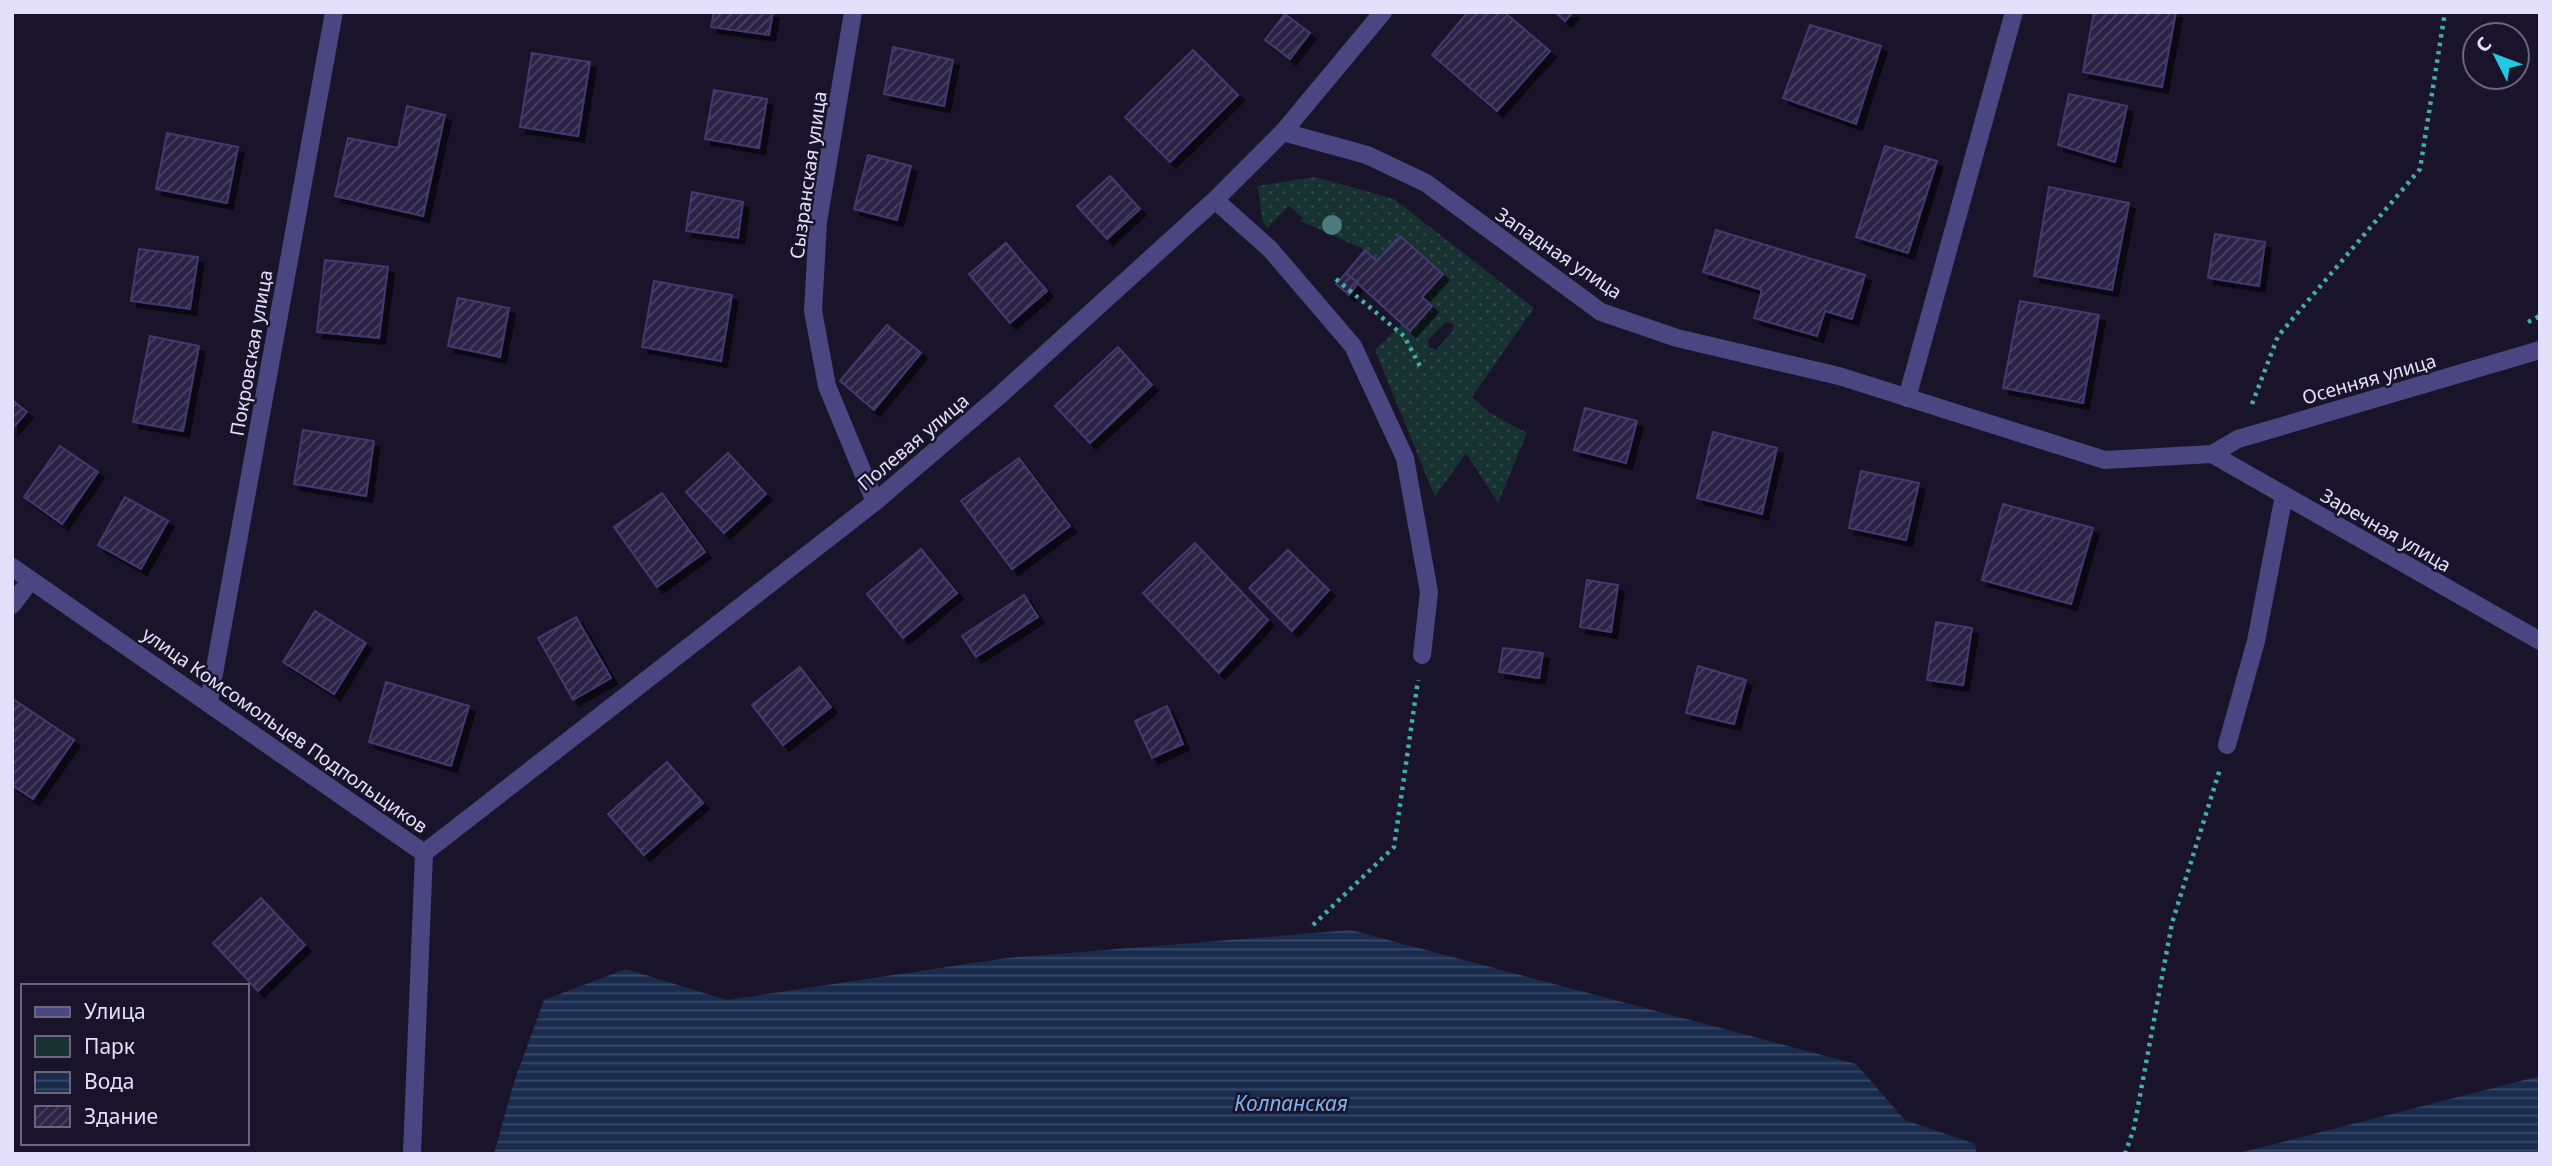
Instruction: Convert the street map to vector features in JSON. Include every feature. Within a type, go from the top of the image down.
[{"type":"street","name":"Покровская улица","points":[[209,701],[334,12]]},
{"type":"street","name":"Сызранская улица","points":[[853,12],[818,222],[813,311],[827,386],[875,502]]},
{"type":"street","name":"Полевая улица","points":[[424,853],[875,502],[999,396],[1215,200],[1283,132],[1383,12]]},
{"type":"street","points":[[1906,398],[2014,12]]},
{"type":"street","name":"Западная улица","points":[[1283,132],[1367,155],[1426,183],[1601,312],[1678,338],[1839,376],[2105,460],[2212,454]]},
{"type":"street","points":[[1215,200],[1267,237],[1353,346],[1405,458],[1429,592],[1422,655]]},
{"type":"street","name":"Осенняя улица","points":[[2212,454],[2238,439],[2540,350]]},
{"type":"street","name":"Заречная улица","points":[[2212,454],[2540,641]]},
{"type":"street","points":[[2227,745],[2256,641],[2284,495]]},
{"type":"street","name":"улица Комсомольцев Подпольщиков","points":[[12,567],[209,701],[424,853],[412,1154]]},
{"type":"street","points":[[12,605],[30,581]]},
{"type":"path","points":[[2238,439],[2278,336],[2420,169],[2445,12]]},
{"type":"path","points":[[1396,329],[1404,336],[1421,368]]},
{"type":"path","points":[[1313,925],[1394,847],[1422,655]]},
{"type":"path","points":[[2125,1154],[2134,1128],[2172,923],[2227,745]]},
{"type":"green space","points":[[1315,177],[1394,199],[1534,308],[1472,397],[1490,413],[1527,433],[1498,503],[1466,453],[1435,497],[1375,350],[1402,324],[1410,331],[1432,307],[1422,297],[1442,274],[1400,236],[1377,261],[1365,250],[1301,221],[1303,218],[1289,206],[1267,228],[1262,220],[1258,186]],"holes":[[[1446,322],[1453,324],[1452,332],[1436,350],[1429,347],[1428,340]]]},
{"type":"water","name":"Колпанская","points":[[1351,930],[1856,1064],[1905,1120],[1975,1144],[1977,1154],[494,1154],[514,1082],[544,1000],[626,969],[727,1000],[1007,958]]},
{"type":"water","points":[[2540,1076],[2540,1154],[2235,1154]]},
{"type":"building","points":[[714,12],[773,12],[769,35],[711,27]]},
{"type":"building","points":[[1468,12],[1504,12],[1550,51],[1497,111],[1432,55]]},
{"type":"building","points":[[1555,12],[1573,12],[1565,21]]},
{"type":"building","points":[[2094,12],[2176,12],[2162,87],[2083,72]]},
{"type":"building","points":[[1285,14],[1310,33],[1290,59],[1265,40]]},
{"type":"building","points":[[1810,25],[1881,46],[1856,124],[1783,98]]},
{"type":"building","points":[[893,47],[953,60],[944,106],[884,94]]},
{"type":"building","points":[[1193,50],[1238,95],[1170,162],[1125,117]]},
{"type":"building","points":[[532,53],[590,62],[578,136],[520,127]]},
{"type":"building","points":[[714,90],[767,99],[759,148],[705,139]]},
{"type":"building","points":[[2069,94],[2127,106],[2115,162],[2058,145]]},
{"type":"building","points":[[407,106],[445,115],[423,216],[335,196],[348,138],[398,148]]},
{"type":"building","points":[[167,133],[238,147],[227,203],[156,189]]},
{"type":"building","points":[[1885,146],[1937,161],[1908,253],[1856,237]]},
{"type":"building","points":[[868,155],[911,166],[897,220],[854,209]]},
{"type":"building","points":[[1110,176],[1140,209],[1107,239],[1077,206]]},
{"type":"building","points":[[2049,187],[2129,203],[2112,290],[2034,276]]},
{"type":"building","points":[[692,192],[743,202],[738,238],[686,231]]},
{"type":"building","points":[[1716,230],[1865,275],[1852,319],[1825,311],[1817,336],[1754,318],[1762,290],[1703,272]]},
{"type":"building","points":[[2215,234],[2265,242],[2259,286],[2208,278]]},
{"type":"building","points":[[1400,236],[1443,274],[1422,297],[1432,306],[1410,331],[1346,273],[1365,250],[1377,261]]},
{"type":"building","points":[[1006,243],[1047,291],[1010,323],[969,274]]},
{"type":"building","points":[[139,249],[198,257],[190,309],[131,301]]},
{"type":"building","points":[[325,260],[388,267],[379,338],[317,332]]},
{"type":"building","points":[[1346,273],[1358,283],[1349,295],[1336,284]]},
{"type":"building","points":[[654,281],[732,295],[721,361],[642,347]]},
{"type":"building","points":[[458,298],[509,308],[500,357],[448,346]]},
{"type":"building","points":[[2020,301],[2099,315],[2083,403],[2003,388]]},
{"type":"building","points":[[887,325],[921,353],[874,410],[840,381]]},
{"type":"building","points":[[150,336],[199,346],[183,431],[133,422]]},
{"type":"building","points":[[1118,347],[1152,385],[1090,443],[1055,406]]},
{"type":"building","points":[[12,400],[27,412],[12,429]]},
{"type":"building","points":[[1585,408],[1637,421],[1626,463],[1574,450]]},
{"type":"building","points":[[303,430],[374,441],[366,496],[294,484]]},
{"type":"building","points":[[1713,432],[1777,448],[1762,514],[1697,498]]},
{"type":"building","points":[[60,446],[98,472],[62,524],[24,497]]},
{"type":"building","points":[[728,453],[766,494],[724,533],[686,492]]},
{"type":"building","points":[[1019,458],[1070,526],[1012,569],[961,501]]},
{"type":"building","points":[[1861,471],[1919,483],[1906,540],[1849,528]]},
{"type":"building","points":[[662,493],[705,552],[657,587],[614,527]]},
{"type":"building","points":[[125,497],[168,521],[141,569],[98,545]]},
{"type":"building","points":[[2003,504],[2093,528],[2071,604],[1982,580]]},
{"type":"building","points":[[1195,543],[1268,620],[1219,673],[1143,593]]},
{"type":"building","points":[[921,549],[957,593],[903,638],[867,594]]},
{"type":"building","points":[[1288,550],[1329,590],[1292,631],[1249,588]]},
{"type":"building","points":[[1587,580],[1618,585],[1611,632],[1580,627]]},
{"type":"building","points":[[1024,595],[1038,617],[976,657],[962,636]]},
{"type":"building","points":[[315,611],[366,643],[334,694],[283,662]]},
{"type":"building","points":[[576,617],[611,678],[573,700],[538,638]]},
{"type":"building","points":[[1936,622],[1972,628],[1963,685],[1927,680]]},
{"type":"building","points":[[1503,648],[1543,653],[1539,678],[1499,672]]},
{"type":"building","points":[[1698,666],[1746,680],[1734,724],[1686,713]]},
{"type":"building","points":[[800,667],[831,707],[783,745],[752,705]]},
{"type":"building","points":[[386,682],[469,706],[451,766],[369,742]]},
{"type":"building","points":[[13,699],[74,740],[33,799],[12,785]]},
{"type":"building","points":[[1167,706],[1183,744],[1152,758],[1135,721]]},
{"type":"building","points":[[667,762],[703,803],[644,855],[608,814]]},
{"type":"building","points":[[261,898],[305,945],[258,991],[213,943]]}]
